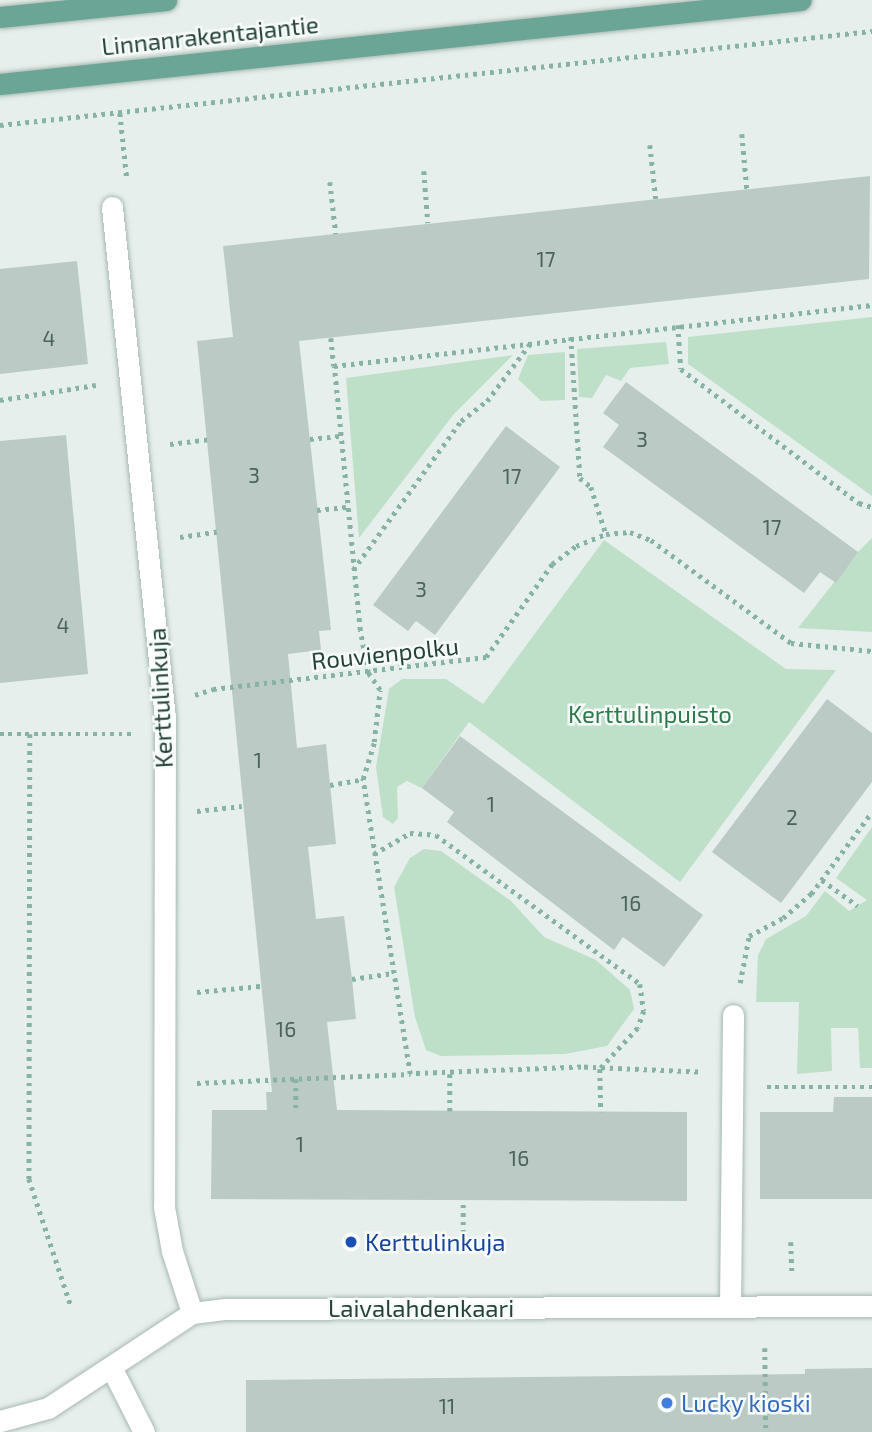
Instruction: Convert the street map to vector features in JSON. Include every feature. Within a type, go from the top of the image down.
[{"type":"main road","name":"Linnanrakentajantie","points":[[0,17],[166,0]]},
{"type":"main road","name":"Linnanrakentajantie","points":[[0,84],[801,0]]},
{"type":"street","name":"Kerttulinkuja","points":[[112,207],[164,718],[164,1207],[172,1251],[192,1313]]},
{"type":"street","points":[[730,1307],[733,1015]]},
{"type":"street","name":"Laivalahdenkaari","points":[[0,1421],[48,1408],[192,1313],[226,1309],[872,1306]]},
{"type":"street","points":[[111,1367],[144,1432]]},
{"type":"path","points":[[0,125],[872,31]]},
{"type":"path","points":[[120,113],[127,179]]},
{"type":"path","points":[[742,134],[747,189]]},
{"type":"path","points":[[650,145],[656,199]]},
{"type":"path","points":[[424,171],[428,223]]},
{"type":"path","points":[[330,182],[336,234]]},
{"type":"path","points":[[334,366],[533,341],[872,305]]},
{"type":"path","points":[[678,325],[681,369],[859,503],[872,507]]},
{"type":"path","points":[[571,337],[580,478],[591,487],[607,534]]},
{"type":"path","points":[[331,338],[353,570],[368,673],[380,690],[374,742],[363,779],[410,1074]]},
{"type":"path","points":[[353,570],[461,421],[487,401],[533,341]]},
{"type":"path","points":[[0,400],[129,381]]},
{"type":"path","points":[[310,439],[340,436]]},
{"type":"path","points":[[317,510],[346,508]]},
{"type":"path","name":"Rouvienpolku","points":[[190,696],[213,689],[368,673],[486,657],[552,564],[576,546],[607,534],[630,532],[651,540],[791,643],[872,651]]},
{"type":"path","points":[[0,734],[145,731]]},
{"type":"path","points":[[30,734],[29,1179],[71,1306]]},
{"type":"path","points":[[330,785],[363,779]]},
{"type":"path","points":[[211,809],[242,806]]},
{"type":"path","points":[[733,1015],[749,936],[783,918],[822,880],[872,811]]},
{"type":"path","points":[[374,855],[410,832],[436,835],[640,984],[644,1011],[638,1028],[600,1069],[601,1112]]},
{"type":"path","points":[[822,880],[858,905]]},
{"type":"path","points":[[352,979],[394,973]]},
{"type":"path","points":[[229,989],[261,986]]},
{"type":"path","points":[[164,1085],[600,1069],[719,1072],[757,1087],[872,1087]]},
{"type":"path","points":[[450,1074],[450,1111]]},
{"type":"path","points":[[296,1079],[296,1110]]},
{"type":"path","points":[[463,1200],[463,1242]]},
{"type":"path","points":[[765,1348],[766,1432]]},
{"type":"green space","points":[[872,317],[872,496],[688,364],[688,337]]},
{"type":"green space","points":[[666,342],[669,364],[630,368],[621,381],[606,375],[592,398],[579,397],[577,349]]},
{"type":"green space","points":[[565,352],[565,400],[541,401],[518,379],[528,355]]},
{"type":"green space","points":[[513,355],[454,414],[359,538],[346,378]]},
{"type":"green space","points":[[872,538],[872,632],[798,628],[858,552]]},
{"type":"green space","name":"Kerttulinpuisto","points":[[604,540],[786,669],[836,670],[680,882],[469,722],[422,788],[407,781],[397,787],[398,818],[393,824],[383,817],[376,767],[389,689],[402,679],[446,679],[483,704]]},
{"type":"green space","points":[[872,827],[872,1068],[860,1068],[858,1028],[831,1028],[832,1071],[797,1074],[799,1002],[756,1002],[758,955],[766,939],[806,916],[825,891],[849,911],[867,900],[836,878]]},
{"type":"green space","points":[[424,849],[441,851],[511,901],[544,937],[596,960],[630,990],[634,1009],[607,1046],[565,1054],[441,1056],[426,1050],[415,1017],[394,887],[410,858]]},
{"type":"building","points":[[870,176],[869,279],[299,341],[331,630],[319,631],[321,650],[288,654],[297,748],[326,744],[336,844],[308,847],[316,919],[344,916],[352,979],[356,1019],[327,1022],[337,1110],[687,1112],[687,1201],[211,1199],[212,1110],[267,1110],[266,1092],[272,1092],[197,341],[233,337],[223,246]]},
{"type":"building","points":[[77,261],[88,364],[0,374],[0,269]]},
{"type":"building","points":[[626,382],[858,552],[836,583],[820,572],[804,593],[603,447],[619,425],[603,413]]},
{"type":"building","points":[[506,426],[560,467],[435,635],[416,621],[408,631],[373,605]]},
{"type":"building","points":[[66,435],[88,674],[0,683],[0,441]]},
{"type":"building","points":[[827,699],[872,733],[872,782],[781,903],[712,852]]},
{"type":"building","points":[[460,736],[703,915],[664,967],[623,937],[614,950],[447,822],[454,812],[422,788]]},
{"type":"building","points":[[834,1097],[872,1097],[872,1199],[760,1199],[760,1112],[833,1112]]},
{"type":"building","points":[[872,1368],[872,1432],[246,1432],[246,1380],[805,1374],[805,1369]]},
{"type":"place","name":"Kerttulinkuja","points":[[351,1242]]},
{"type":"place","name":"Lucky kioski","points":[[667,1403]]}]
